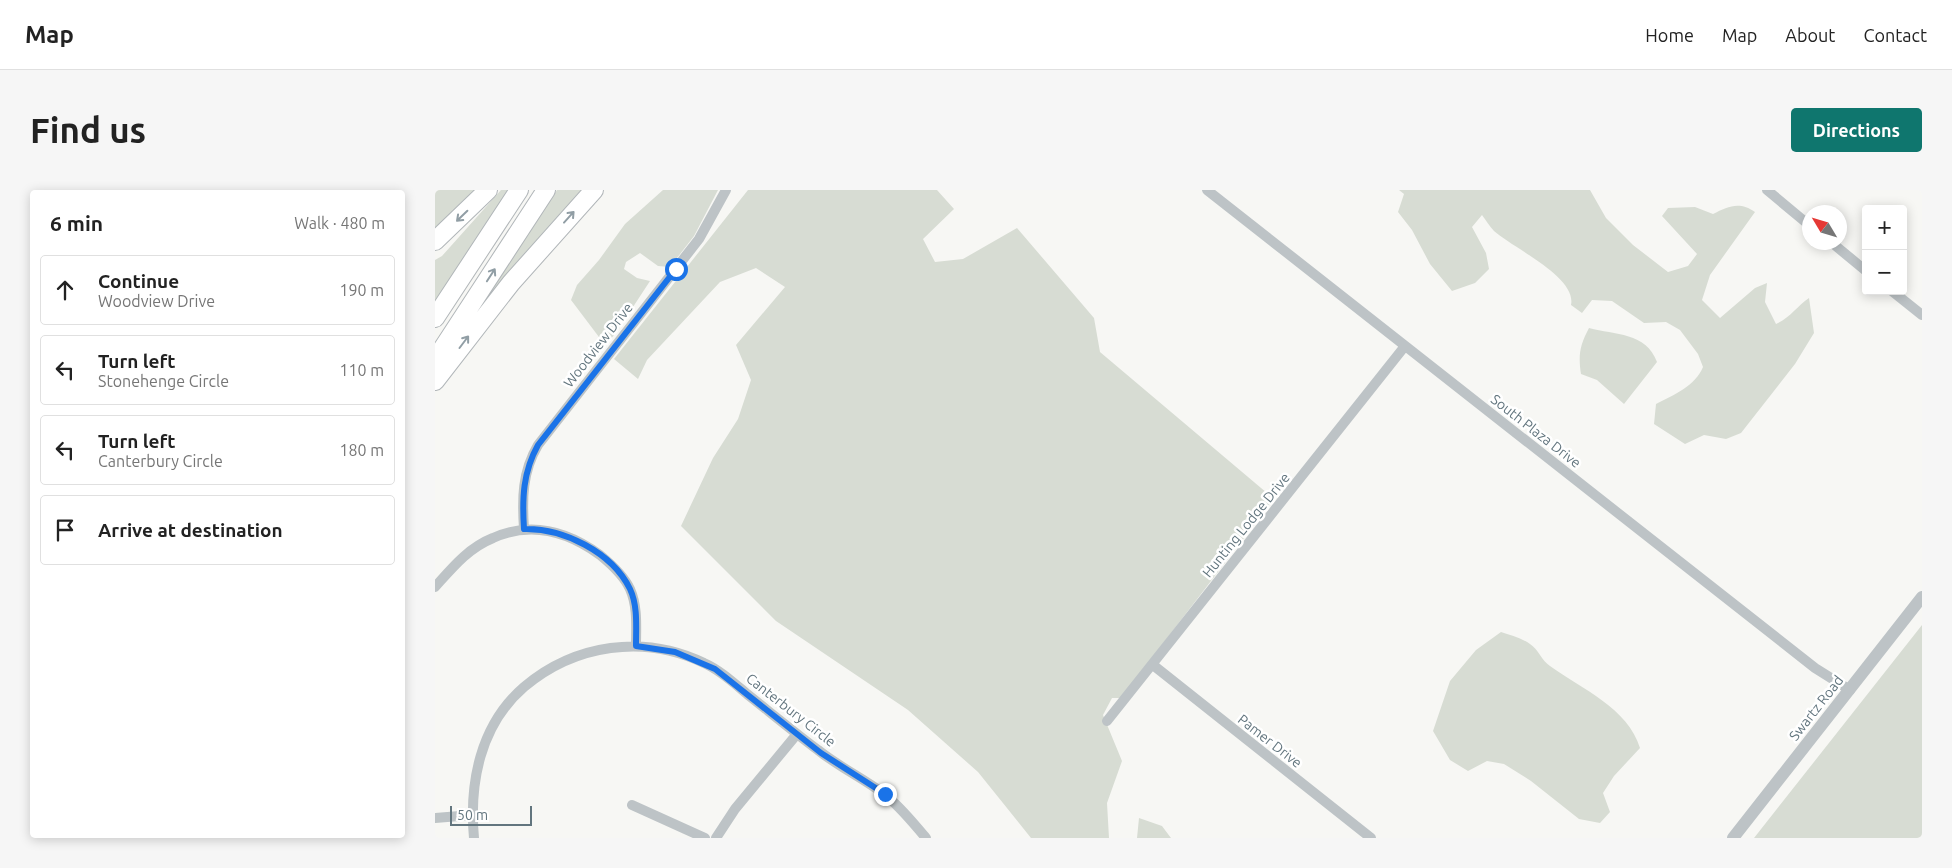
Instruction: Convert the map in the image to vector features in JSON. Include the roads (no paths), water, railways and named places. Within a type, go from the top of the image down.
[{"type":"highway","points":[[435,241],[488,190]]},
{"type":"highway","points":[[435,318],[519,190]]},
{"type":"highway","points":[[435,360],[546,190]]},
{"type":"highway","points":[[435,381],[511,282],[594,190]]},
{"type":"street","name":"Woodview Drive","points":[[524,529],[522,497],[532,455],[699,239],[726,190]]},
{"type":"street","name":"South Plaza Drive","points":[[1207,190],[1815,668],[1850,690]]},
{"type":"street","points":[[1767,190],[1802,219]]},
{"type":"street","points":[[1841,250],[1862,268]]},
{"type":"street","points":[[1897,295],[1922,315]]},
{"type":"street","name":"Hunting Lodge Drive","points":[[1107,721],[1405,346]]},
{"type":"street","points":[[435,587],[471,550],[493,537],[524,529],[545,530],[576,540],[607,561],[621,575],[633,600],[636,646]]},
{"type":"street","name":"Swartz Road","points":[[1733,838],[1922,597]]},
{"type":"street","name":"Canterbury Circle","points":[[474,838],[472,815],[474,780],[485,741],[513,698],[546,670],[569,658],[608,648],[636,646],[665,650],[704,663],[731,681],[821,753],[885,794],[926,838]]},
{"type":"street","name":"Pamer Drive","points":[[1153,665],[1371,838]]},
{"type":"street","points":[[716,838],[735,809],[797,734]]},
{"type":"street","points":[[631,805],[705,838]]},
{"type":"street","points":[[435,818],[472,815]]}]
